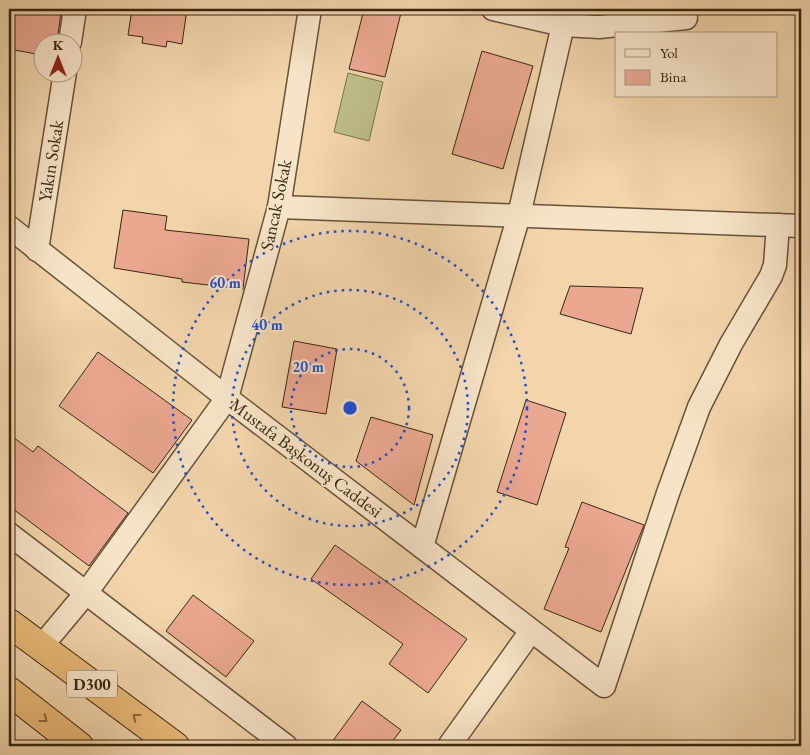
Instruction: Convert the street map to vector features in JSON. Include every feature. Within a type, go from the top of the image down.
[{"type":"highway","name":"D300","points":[[9,623],[175,746]]},
{"type":"highway","points":[[9,691],[80,746]]},
{"type":"street","points":[[72,32],[75,9]]},
{"type":"street","name":"Sancak Sokak","points":[[41,647],[86,593],[227,398],[279,207],[310,9]]},
{"type":"street","points":[[493,9],[563,25],[599,27],[686,18]]},
{"type":"street","points":[[422,547],[519,215],[563,25]]},
{"type":"street","name":"Yakın Sokak","points":[[37,250],[63,82]]},
{"type":"street","points":[[279,207],[801,226]]},
{"type":"street","name":"Mustafa Başkonuş Caddesi","points":[[9,227],[227,398],[604,686],[668,493],[699,407],[731,344],[773,270],[778,225]]},
{"type":"street","points":[[9,534],[286,746]]},
{"type":"street","points":[[449,746],[531,631]]},
{"type":"green space","points":[[348,73],[383,82],[369,141],[334,132]]},
{"type":"building","points":[[9,9],[36,9],[61,13],[58,32],[32,32],[32,53],[9,49]]},
{"type":"building","points":[[132,9],[187,9],[182,44],[167,41],[166,47],[142,43],[143,37],[128,35]]},
{"type":"building","points":[[364,9],[382,9],[401,13],[385,77],[349,69]]},
{"type":"building","points":[[482,51],[533,66],[503,169],[452,154]]},
{"type":"building","points":[[123,210],[167,216],[165,230],[249,239],[243,289],[182,282],[182,279],[114,268]]},
{"type":"building","points":[[570,286],[643,288],[631,334],[560,314]]},
{"type":"building","points":[[294,341],[337,349],[326,414],[282,407]]},
{"type":"building","points":[[98,352],[192,420],[153,473],[59,406]]},
{"type":"building","points":[[526,400],[566,413],[537,505],[497,492]]},
{"type":"building","points":[[371,417],[433,435],[414,505],[356,461]]},
{"type":"building","points":[[9,434],[33,452],[38,446],[128,513],[89,566],[9,506]]},
{"type":"building","points":[[582,502],[644,525],[601,632],[544,609],[569,548],[565,547]]},
{"type":"building","points":[[335,545],[467,639],[428,693],[389,664],[403,644],[311,579]]},
{"type":"building","points":[[193,595],[254,641],[226,677],[166,631]]},
{"type":"building","points":[[362,701],[401,730],[389,746],[329,746]]}]
